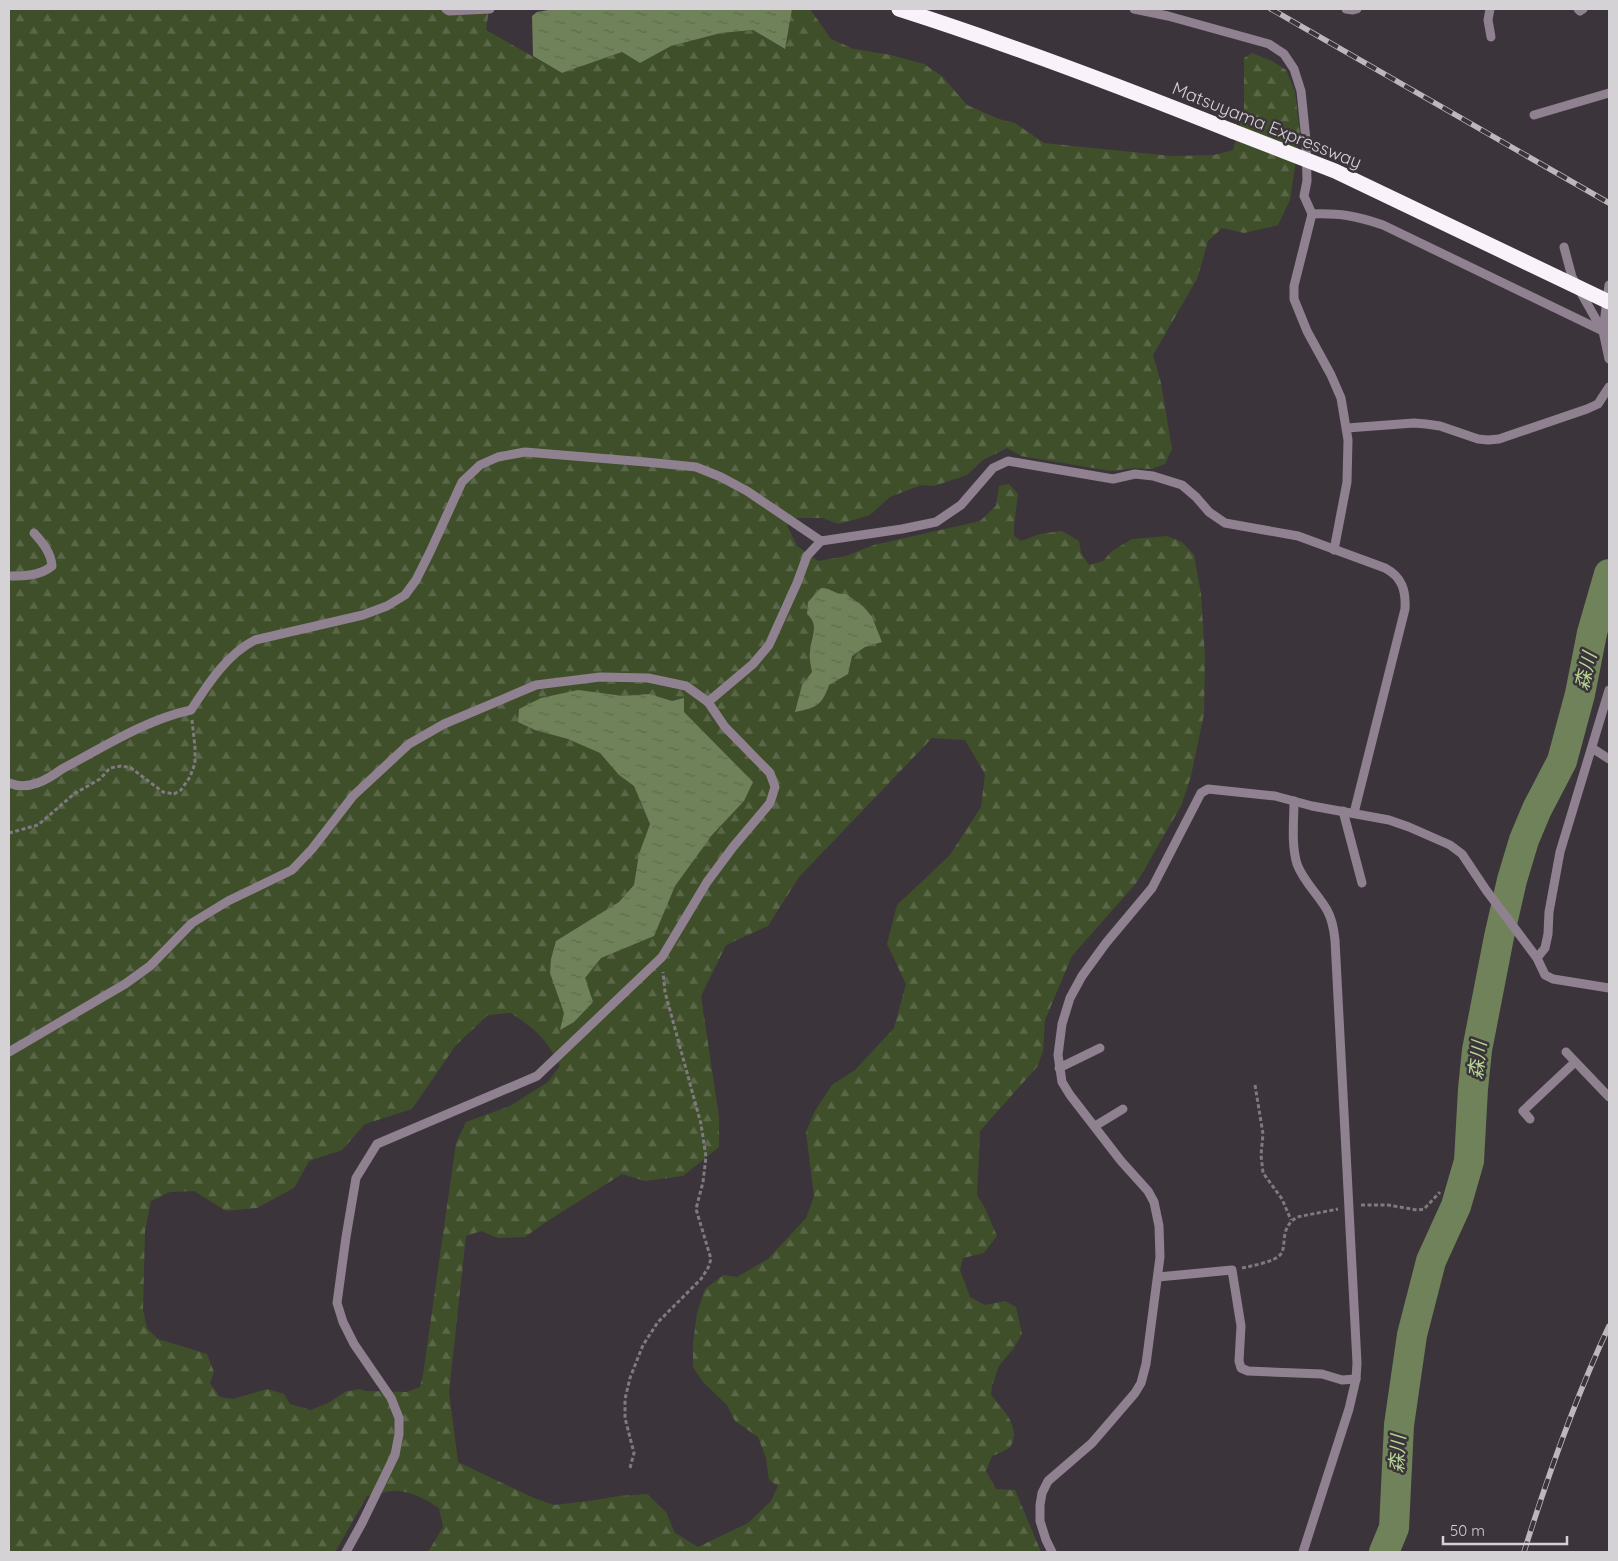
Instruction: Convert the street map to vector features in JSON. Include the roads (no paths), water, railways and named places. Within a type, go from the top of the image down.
[{"type":"highway","name":"Matsuyama Expressway","points":[[899,9],[987,37],[1132,91],[1335,171],[1609,302]]},
{"type":"street","points":[[446,9],[449,11],[490,9]]},
{"type":"street","points":[[1134,9],[1168,16],[1268,44],[1284,54],[1294,68],[1301,90],[1306,140],[1304,196],[1312,214],[1294,286],[1294,299],[1307,331],[1341,398],[1348,440],[1347,482],[1334,550]]},
{"type":"street","points":[[1346,9],[1357,9]]},
{"type":"street","points":[[1490,9],[1488,20],[1490,37]]},
{"type":"street","points":[[1578,9],[1580,11],[1583,9]]},
{"type":"street","points":[[1534,115],[1609,93]]},
{"type":"street","points":[[1312,214],[1337,213],[1361,217],[1383,225],[1606,332]]},
{"type":"street","points":[[1564,247],[1572,277],[1606,332]]},
{"type":"street","points":[[1609,285],[1606,332],[1609,360]]},
{"type":"street","points":[[1347,428],[1420,423],[1440,426],[1478,439],[1498,439],[1598,404],[1609,387]]},
{"type":"street","points":[[9,783],[18,787],[30,786],[50,778],[62,769],[147,724],[169,715],[191,710],[205,688],[232,655],[243,646],[255,640],[363,615],[387,606],[405,594],[416,580],[462,482],[480,465],[498,457],[525,452],[696,468],[721,477],[747,491],[821,541]]},
{"type":"street","points":[[708,702],[753,664],[769,645],[798,583],[807,556],[821,541],[936,522],[961,505],[993,468],[1008,461],[1113,479],[1135,474],[1153,476],[1182,484],[1209,512],[1225,523],[1298,536],[1394,572],[1402,584],[1406,596],[1405,609],[1354,813]]},
{"type":"street","points":[[9,576],[26,576],[45,572],[52,566],[51,558],[34,533]]},
{"type":"street","points":[[9,1052],[125,984],[150,966],[192,924],[228,901],[292,870],[312,849],[353,796],[409,744],[444,724],[536,685],[600,677],[648,678],[686,686],[708,702],[725,727],[770,773],[775,788],[770,803],[707,882],[662,956],[537,1076],[377,1144],[356,1178],[337,1302],[343,1322],[354,1344],[391,1398],[398,1418],[399,1434],[395,1455],[346,1552]]},
{"type":"street","points":[[1537,958],[1545,948],[1549,912],[1560,852],[1609,690]]},
{"type":"street","points":[[1592,748],[1609,759]]},
{"type":"street","points":[[1052,1552],[1040,1521],[1042,1493],[1048,1481],[1092,1443],[1135,1393],[1141,1383],[1146,1364],[1160,1257],[1159,1226],[1154,1202],[1148,1191],[1121,1161],[1062,1082],[1058,1055],[1062,1024],[1070,998],[1082,976],[1106,943],[1152,888],[1202,793],[1208,789],[1275,796],[1396,822],[1450,845],[1462,854],[1486,890],[1537,958],[1546,975],[1553,980],[1609,988]]},
{"type":"street","points":[[1294,801],[1294,847],[1297,864],[1303,876],[1328,911],[1333,924],[1335,940],[1357,1363],[1356,1379],[1349,1409],[1303,1552]]},
{"type":"street","points":[[1343,811],[1362,883]]},
{"type":"street","points":[[1059,1068],[1100,1048]]},
{"type":"street","points":[[1566,1052],[1609,1097]]},
{"type":"street","points":[[1530,1118],[1522,1111],[1575,1062]]},
{"type":"street","points":[[1095,1126],[1123,1109]]},
{"type":"street","points":[[1158,1277],[1232,1270],[1241,1326],[1239,1362],[1241,1368],[1248,1371],[1322,1374],[1342,1380],[1356,1379]]},
{"type":"water","points":[[554,9],[792,9],[785,49],[753,30],[721,33],[671,46],[640,63],[622,52],[562,73],[533,56],[532,16],[537,12]]},
{"type":"water","points":[[821,588],[846,594],[864,607],[872,617],[882,642],[865,647],[852,656],[848,674],[829,685],[824,698],[817,705],[795,712],[802,685],[812,672],[810,654],[814,627],[811,618],[807,614],[808,602]]},
{"type":"water","points":[[578,690],[623,696],[649,694],[672,701],[684,698],[684,712],[753,782],[744,801],[712,835],[675,886],[654,936],[601,958],[585,978],[593,1002],[574,1022],[560,1030],[564,1013],[550,973],[551,959],[556,941],[619,902],[634,885],[639,854],[650,824],[634,786],[619,775],[600,753],[568,739],[535,730],[518,722],[519,709],[541,698]]},
{"type":"waterway","name":"森川","points":[[1384,1552],[1394,1528],[1399,1425],[1412,1335],[1431,1261],[1456,1206],[1469,1161],[1477,1050],[1512,880],[1524,840],[1537,809],[1562,761],[1580,694],[1592,633],[1609,574]]},
{"type":"railway","points":[[1271,9],[1609,203]]},
{"type":"railway","points":[[1524,1552],[1563,1438],[1609,1326]]}]
